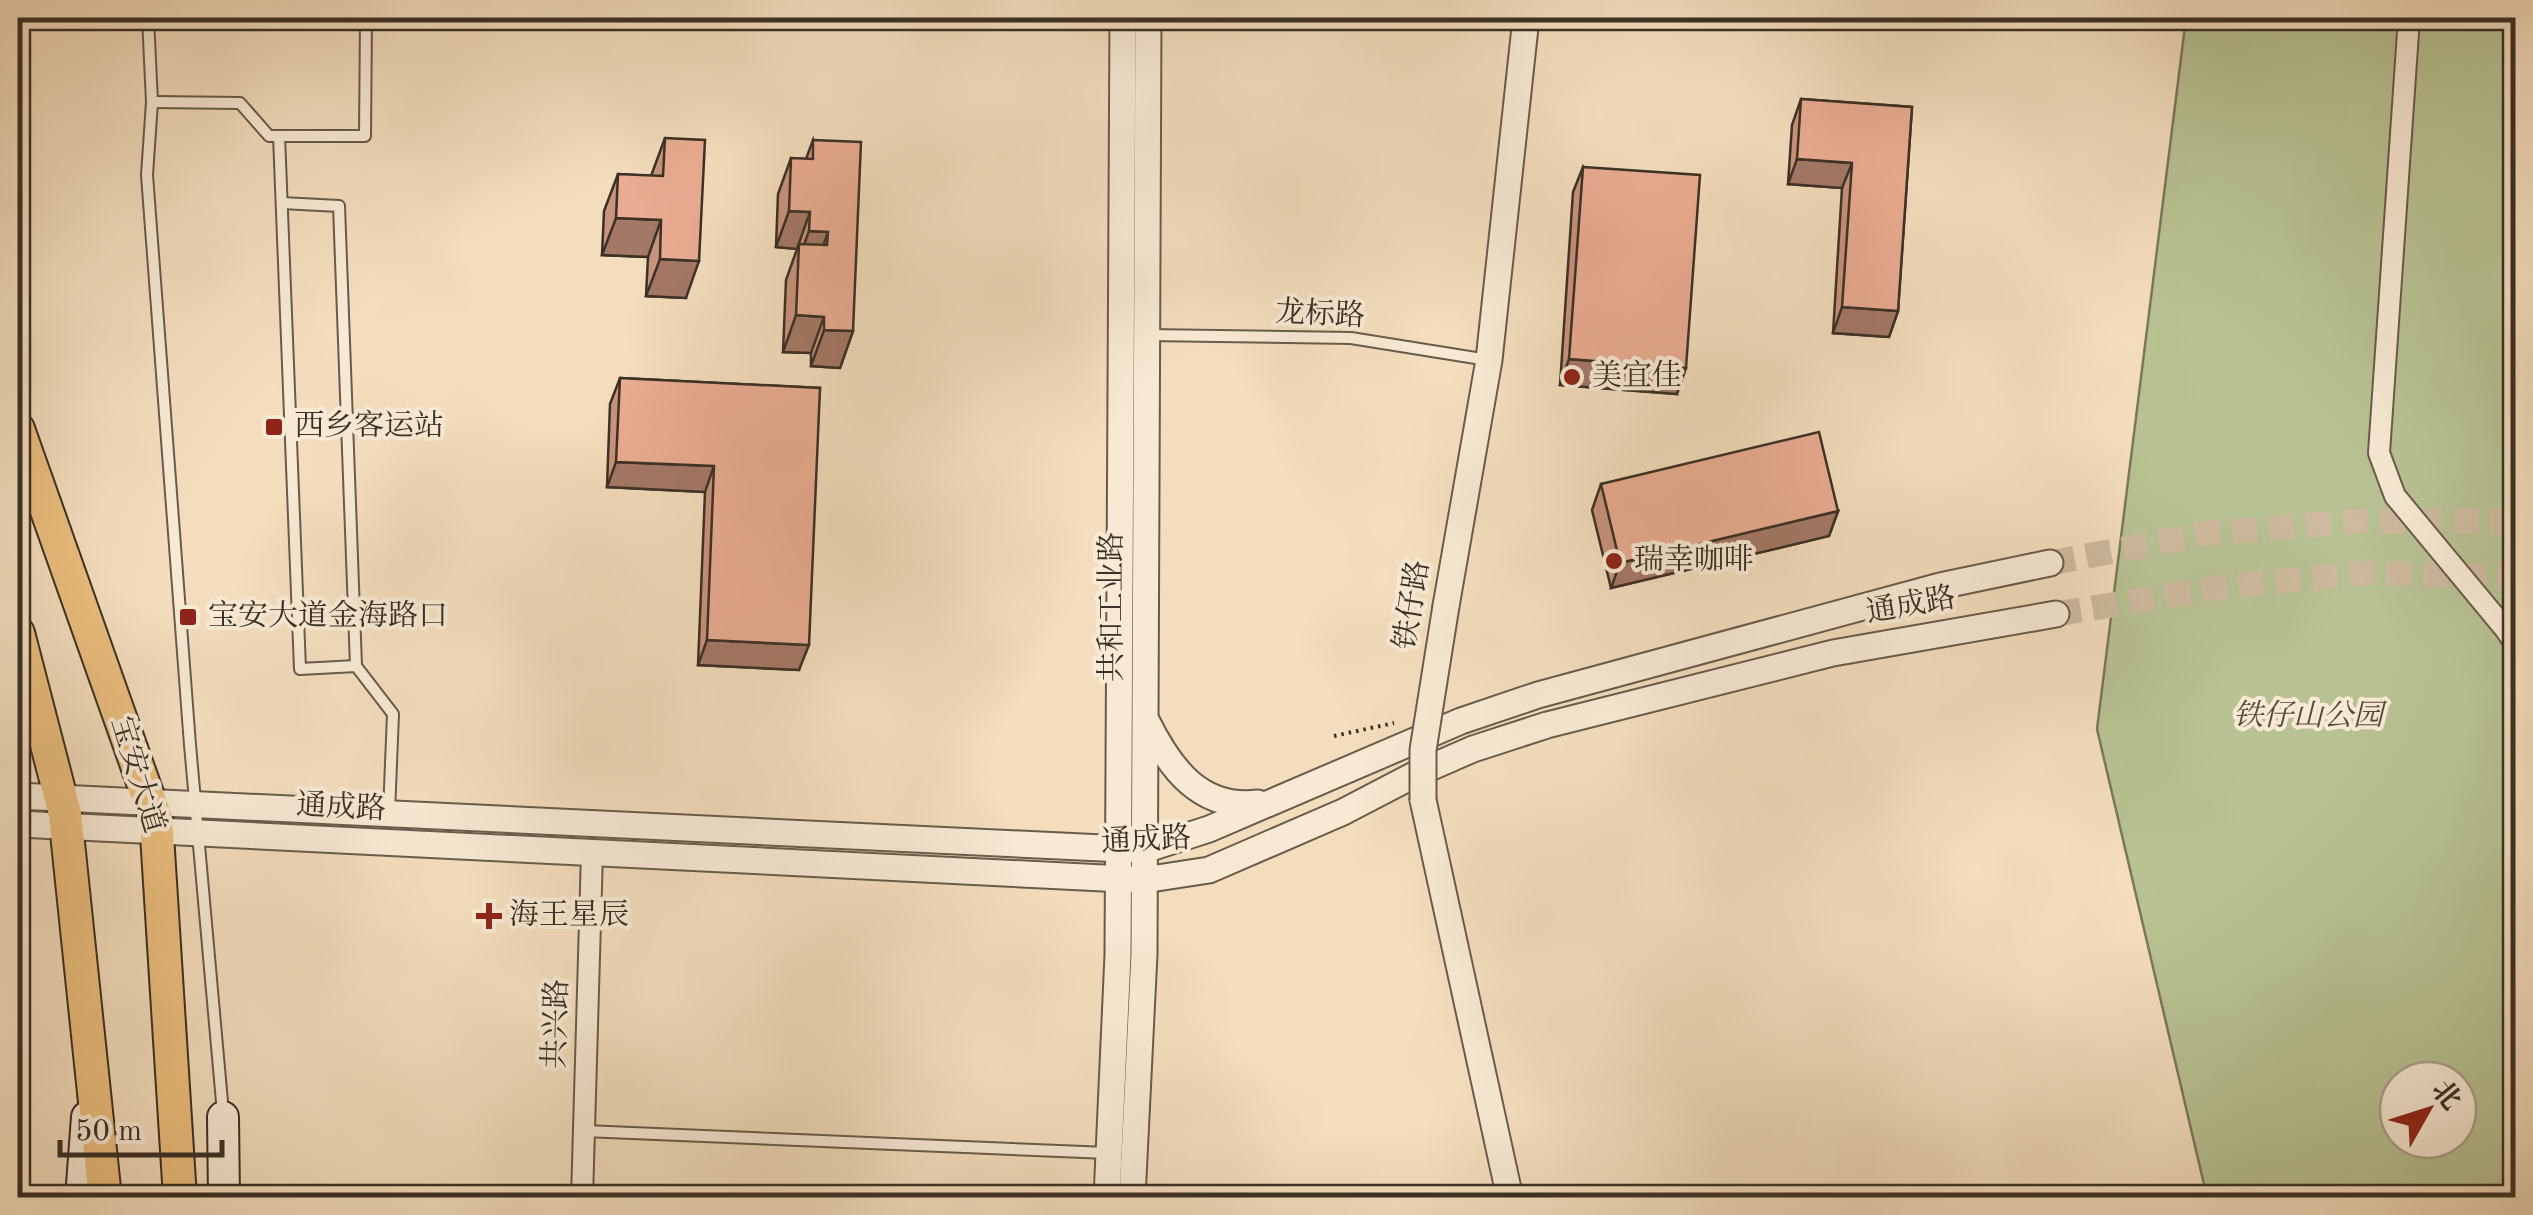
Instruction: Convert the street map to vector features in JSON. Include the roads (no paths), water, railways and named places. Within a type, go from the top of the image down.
[{"type":"main road","name":"宝安大道","points":[[18,429],[154,817],[180,1198]]},
{"type":"main road","points":[[21,645],[64,812],[105,1198]]},
{"type":"main road","points":[[81,1198],[92,1049]]},
{"type":"main road","points":[[223,1117],[224,1198]]},
{"type":"street","name":"共和工业路","points":[[1124,18],[1132,1198]]},
{"type":"street","name":"共和工业路","points":[[1132,850],[1144,718],[1148,18]]},
{"type":"street","name":"铁仔路","points":[[1510,1198],[1423,800],[1423,750],[1488,360],[1526,18]]},
{"type":"street","points":[[2409,18],[2379,453],[2395,496],[2516,646]]},
{"type":"street","name":"通成路","points":[[154,817],[195,804],[1132,850],[1209,829],[1460,721],[1538,695],[1940,586],[2050,563]]},
{"type":"street","name":"通成路","points":[[154,817],[198,833],[1131,879],[1208,870],[1343,812],[1473,749],[1547,725],[1833,653],[2056,614]]},
{"type":"street","points":[[18,716],[24,678],[21,645]]},
{"type":"street","points":[[1144,718],[1175,771],[1194,789],[1216,800],[1243,805],[1273,802]]},
{"type":"street","points":[[18,796],[64,812],[154,817]]},
{"type":"street","points":[[18,824],[64,812]]},
{"type":"street","name":"共兴路","points":[[582,1198],[592,853]]},
{"type":"street","name":"共和工业路","points":[[1108,1198],[1131,879]]},
{"type":"lane","points":[[148,18],[152,102],[148,175],[195,804],[223,1117],[212,1198]]},
{"type":"lane","points":[[152,102],[240,103],[270,136],[365,136],[366,18]]},
{"type":"lane","points":[[279,136],[300,669],[356,666]]},
{"type":"lane","points":[[282,204],[339,206],[356,666],[393,714],[388,814]]},
{"type":"lane","name":"龙标路","points":[[1147,335],[1350,338],[1488,360]]},
{"type":"lane","points":[[584,1130],[1110,1153]]},
{"type":"tunnel","points":[[2050,563],[2209,533],[2359,521],[2516,521]]},
{"type":"tunnel","points":[[2056,614],[2222,587],[2363,573],[2516,577]]},
{"type":"place","name":"美宜佳","points":[[1572,377]]},
{"type":"place","name":"西乡客运站","points":[[274,427]]},
{"type":"place","name":"瑞幸咖啡","points":[[1614,561]]},
{"type":"place","name":"宝安大道金海路口","points":[[188,617]]},
{"type":"place","name":"海王星辰","points":[[489,916]]},
{"type":"park label","name":"铁仔山公园","points":[[2308,717]]}]
